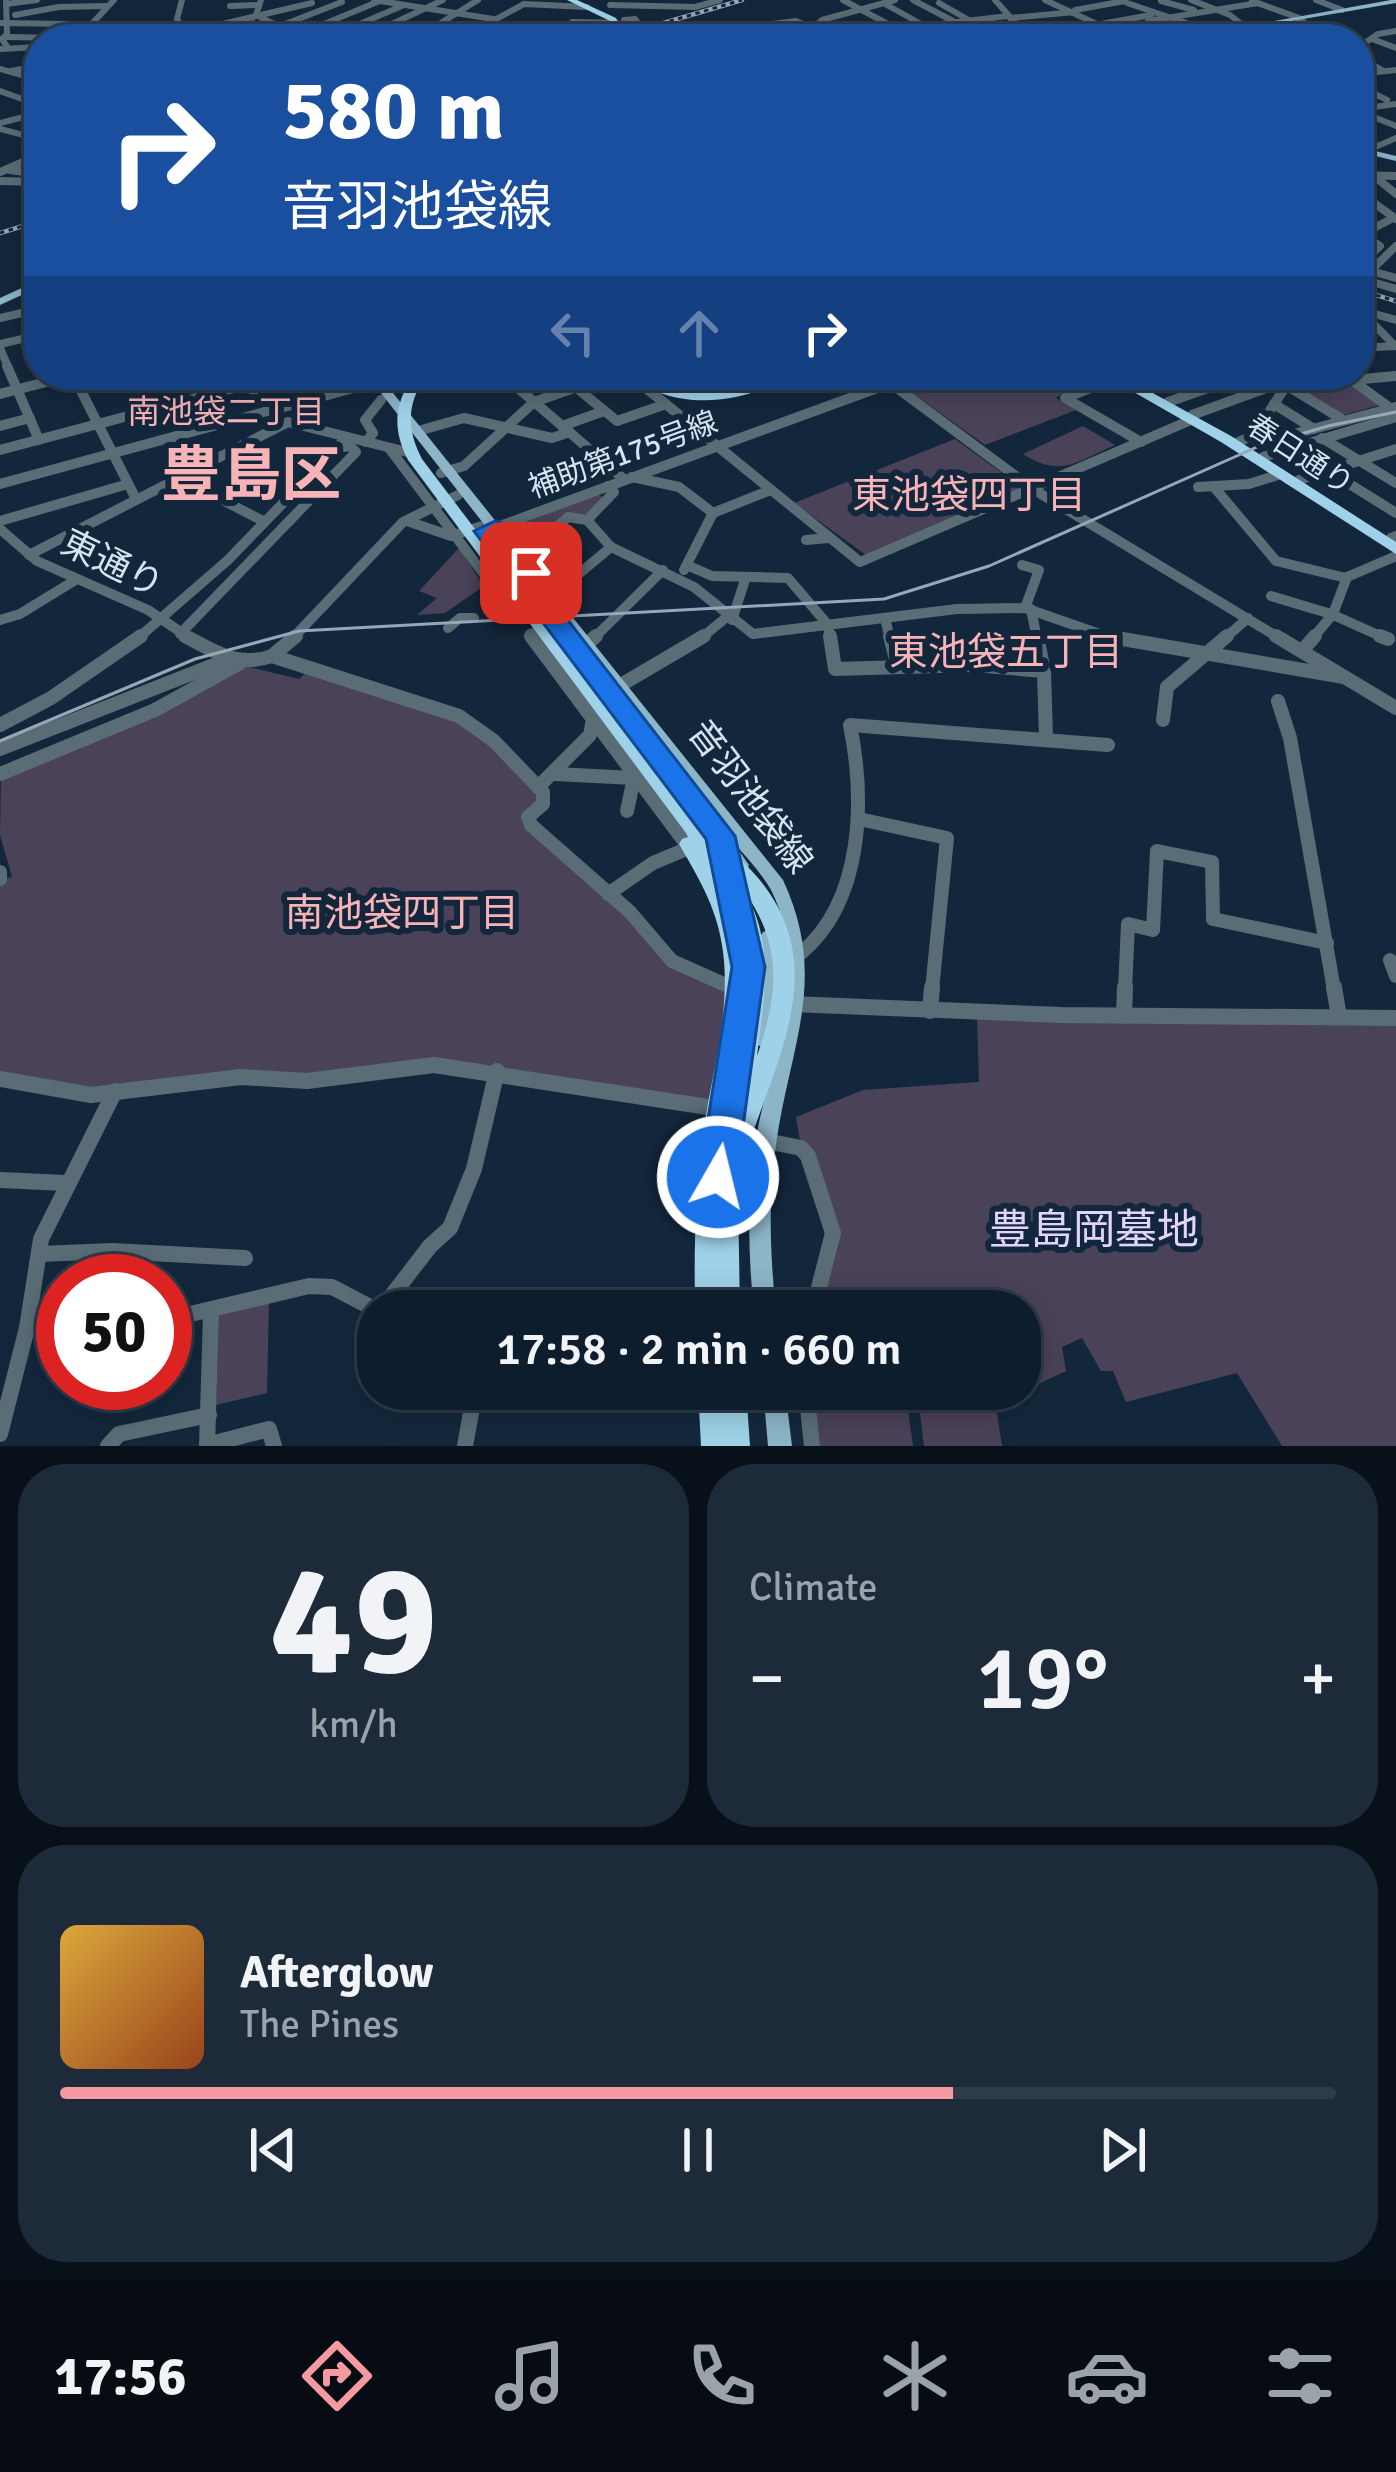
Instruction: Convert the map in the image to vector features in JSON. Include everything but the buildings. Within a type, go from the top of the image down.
[{"type":"highway","points":[[579,3],[607,4]]},
{"type":"highway","points":[[579,3],[618,24]]},
{"type":"highway","points":[[579,3],[614,24]]},
{"type":"highway","points":[[393,390],[390,428],[405,463],[689,843],[729,916],[738,995],[708,1194],[711,1290]]},
{"type":"highway","points":[[400,390],[406,397],[400,421],[415,460],[691,838],[762,893],[776,920],[783,950],[781,1024],[730,1162],[726,1290]]},
{"type":"highway","points":[[664,390],[680,398],[713,398],[737,390]]},
{"type":"highway","points":[[670,390],[713,398]]},
{"type":"highway","name":"春日通り","points":[[1141,390],[1242,440],[1395,544]]},
{"type":"highway","name":"春日通り","points":[[1144,390],[1192,418]]},
{"type":"highway","name":"春日通り","points":[[1242,440],[1281,474],[1395,544]]},
{"type":"highway","points":[[717,1410],[719,1446]]},
{"type":"highway","points":[[733,1410],[736,1446]]},
{"type":"main road","points":[[1299,18],[1396,2]]},
{"type":"main road","points":[[1264,24],[1396,2]]},
{"type":"main road","name":"音羽池袋線","points":[[395,390],[403,451],[445,472],[458,495],[586,644],[777,885],[794,921],[800,954],[797,1005],[760,1116],[736,1228],[738,1290]]},
{"type":"main road","name":"音羽池袋線","points":[[398,390],[418,431],[487,528]]},
{"type":"main road","name":"音羽池袋線","points":[[547,601],[558,624],[745,871],[765,917],[771,949],[771,999],[760,1116],[766,1141],[758,1241],[763,1290]]},
{"type":"main road","name":"音羽池袋線","points":[[712,1290],[714,1219],[744,933],[720,836]]},
{"type":"main road","points":[[744,1410],[746,1446]]},
{"type":"main road","points":[[776,1410],[779,1446]]},
{"type":"street","points":[[24,48],[4,48],[4,1],[37,0]]},
{"type":"street","points":[[91,24],[114,0]]},
{"type":"street","points":[[178,23],[182,0]]},
{"type":"street","points":[[330,0],[363,6]]},
{"type":"street","points":[[325,23],[378,0]]},
{"type":"street","points":[[325,23],[378,0],[493,19]]},
{"type":"street","points":[[360,24],[417,0]]},
{"type":"street","points":[[390,24],[443,0]]},
{"type":"street","points":[[460,0],[477,1]]},
{"type":"street","points":[[676,16],[691,0]]},
{"type":"street","points":[[708,0],[719,1]]},
{"type":"street","points":[[844,0],[891,24]]},
{"type":"street","points":[[818,24],[895,0]]},
{"type":"street","points":[[913,0],[955,22]]},
{"type":"street","points":[[995,0],[1020,24]]},
{"type":"street","points":[[1045,0],[1100,24],[1161,13]]},
{"type":"street","points":[[1127,19],[1112,12],[1161,0],[1200,12]]},
{"type":"street","points":[[1191,0],[1242,24]]},
{"type":"street","points":[[1249,0],[1308,24]]},
{"type":"street","points":[[1316,0],[1342,10]]},
{"type":"street","points":[[1355,0],[1368,6]]},
{"type":"street","points":[[238,24],[316,1]]},
{"type":"street","points":[[234,24],[316,1]]},
{"type":"street","points":[[440,23],[477,1]]},
{"type":"street","points":[[607,4],[682,6],[719,1]]},
{"type":"street","points":[[1154,24],[1148,21],[1287,1]]},
{"type":"street","points":[[232,24],[231,6],[260,2],[256,15]]},
{"type":"street","points":[[285,24],[342,2]]},
{"type":"street","points":[[917,22],[940,24],[1125,2],[1192,24]]},
{"type":"street","points":[[5,20],[54,3],[106,6]]},
{"type":"street","points":[[485,24],[524,4],[579,3]]},
{"type":"street","points":[[939,3],[977,24]]},
{"type":"street","points":[[881,6],[921,24]]},
{"type":"street","points":[[881,6],[911,24]]},
{"type":"street","points":[[299,8],[338,16]]},
{"type":"street","points":[[354,12],[399,20]]},
{"type":"street","points":[[256,15],[271,24]]},
{"type":"street","points":[[409,15],[444,24]]},
{"type":"street","points":[[879,17],[879,24]]},
{"type":"street","points":[[5,20],[76,24]]},
{"type":"street","points":[[29,24],[32,21]]},
{"type":"street","points":[[1177,24],[1188,22]]},
{"type":"street","points":[[325,23],[330,24]]},
{"type":"street","points":[[134,24],[194,24]]},
{"type":"street","points":[[1374,38],[1396,32]]},
{"type":"street","points":[[1374,38],[1396,45]]},
{"type":"street","points":[[17,48],[24,55]]},
{"type":"street","points":[[1374,66],[1385,71]]},
{"type":"street","points":[[10,71],[24,67]]},
{"type":"street","points":[[0,68],[24,76]]},
{"type":"street","points":[[1374,72],[1396,70]]},
{"type":"street","points":[[1374,176],[1396,176]]},
{"type":"street","points":[[1374,176],[1396,194]]},
{"type":"street","points":[[1374,268],[1396,246]]},
{"type":"street","points":[[0,346],[39,440]]},
{"type":"street","points":[[1374,347],[1395,346]]},
{"type":"street","points":[[1382,347],[1396,358]]},
{"type":"street","points":[[0,394],[24,388]]},
{"type":"street","points":[[81,390],[136,500]]},
{"type":"street","points":[[0,450],[225,390]]},
{"type":"street","points":[[225,405],[282,390]]},
{"type":"street","points":[[0,484],[357,390]]},
{"type":"street","points":[[366,442],[373,433],[365,420],[388,390]]},
{"type":"street","points":[[520,390],[629,478],[679,488],[713,513]]},
{"type":"street","points":[[445,472],[464,466],[533,402],[567,390]]},
{"type":"street","points":[[579,390],[616,422],[666,404]]},
{"type":"street","points":[[650,390],[718,446],[718,452],[860,562],[1261,390]]},
{"type":"street","name":"補助第175号線","points":[[454,535],[608,486],[870,390]]},
{"type":"street","points":[[894,390],[1077,517],[1396,708]]},
{"type":"street","points":[[1083,390],[1065,398],[1141,442]]},
{"type":"street","points":[[1168,402],[1202,390]]},
{"type":"street","points":[[1242,440],[1283,390]]},
{"type":"street","points":[[1285,390],[1312,428],[1396,483]]},
{"type":"street","points":[[1286,390],[1340,418]]},
{"type":"street","points":[[1365,390],[1394,411]]},
{"type":"street","points":[[217,392],[235,420]]},
{"type":"street","points":[[29,554],[288,422],[304,408],[301,402]]},
{"type":"street","points":[[418,431],[464,418],[552,438],[604,411]]},
{"type":"street","points":[[1242,440],[1277,439],[1340,418],[1394,411]]},
{"type":"street","points":[[1263,457],[1394,411]]},
{"type":"street","points":[[261,413],[271,427]]},
{"type":"street","points":[[0,426],[30,418]]},
{"type":"street","points":[[288,422],[403,451],[430,502],[514,614],[547,601],[611,547]]},
{"type":"street","points":[[176,436],[197,472]]},
{"type":"street","points":[[3,719],[101,670],[163,622],[347,437]]},
{"type":"street","points":[[180,634],[356,452],[350,446],[336,449]]},
{"type":"street","points":[[1299,479],[1393,452]]},
{"type":"street","points":[[1327,470],[1396,513]]},
{"type":"street","points":[[1198,487],[1250,484],[1281,474]]},
{"type":"street","points":[[307,478],[325,483]]},
{"type":"street","points":[[182,479],[263,521]]},
{"type":"street","points":[[0,525],[128,484]]},
{"type":"street","points":[[586,520],[611,500],[614,492],[608,486]]},
{"type":"street","points":[[1214,487],[1276,562],[1346,578]]},
{"type":"street","points":[[678,577],[689,566],[713,513],[768,491]]},
{"type":"street","points":[[272,656],[407,521],[430,502],[458,495]]},
{"type":"street","points":[[488,580],[519,565],[568,517],[586,520],[611,547],[678,577],[753,634],[957,609],[1028,609],[1124,642],[1344,677]]},
{"type":"street","points":[[407,521],[454,535]]},
{"type":"street","name":"東通り","points":[[0,525],[29,554],[148,610],[180,634],[235,661]]},
{"type":"street","points":[[806,540],[828,538]]},
{"type":"street","points":[[1302,651],[1333,614],[1346,578],[1395,544]]},
{"type":"street","points":[[1022,565],[1039,570],[1028,609],[1044,670],[1046,739]]},
{"type":"street","points":[[689,566],[712,576],[788,578],[828,625],[835,669],[974,664],[1044,670]]},
{"type":"street","points":[[586,644],[663,570]]},
{"type":"street","points":[[619,686],[730,618],[746,577]]},
{"type":"street","points":[[0,620],[20,614],[77,579]]},
{"type":"street","points":[[191,593],[194,601],[215,599]]},
{"type":"street","points":[[1271,596],[1333,614],[1388,639]]},
{"type":"street","points":[[448,628],[460,618],[474,618]]},
{"type":"street","points":[[885,618],[898,667]]},
{"type":"street","points":[[1163,720],[1167,687],[1248,618]]},
{"type":"street","points":[[558,624],[530,634],[635,777],[691,838],[718,909],[739,990]]},
{"type":"street","points":[[0,749],[235,661],[272,656],[459,716],[494,741],[538,787],[544,800],[527,820],[608,894],[672,962],[739,990],[797,1005],[930,1011],[1396,1018]]},
{"type":"street","points":[[0,774],[155,710],[235,661]]},
{"type":"street","points":[[1278,700],[1290,738],[1339,1017]]},
{"type":"street","points":[[593,719],[623,707]]},
{"type":"street","points":[[538,787],[590,735],[593,719]]},
{"type":"street","points":[[800,954],[813,947],[828,921],[860,819],[850,725],[1108,745]]},
{"type":"street","points":[[555,774],[635,777],[667,764]]},
{"type":"street","points":[[627,811],[635,777]]},
{"type":"street","points":[[860,819],[947,838],[930,1011]]},
{"type":"street","points":[[608,894],[691,838],[720,836]]},
{"type":"street","points":[[1124,1016],[1128,924],[1153,930],[1157,851],[1212,862],[1213,919],[1327,943]]},
{"type":"street","points":[[0,1079],[70,1094],[241,1077],[307,1081],[434,1065],[497,1071],[760,1116]]},
{"type":"street","points":[[395,1290],[450,1228],[475,1168],[497,1071]]},
{"type":"street","points":[[115,1091],[66,1183],[41,1238],[40,1254],[169,1254]]},
{"type":"street","points":[[766,1141],[801,1148],[808,1156],[833,1233],[818,1290]]},
{"type":"street","points":[[0,1180],[66,1183]]},
{"type":"street","points":[[192,1255],[245,1258]]},
{"type":"street","points":[[0,1434],[36,1277]]},
{"type":"street","points":[[192,1316],[286,1291],[327,1286],[357,1300]]},
{"type":"street","points":[[211,1314],[207,1446],[269,1429],[274,1446]]},
{"type":"street","points":[[27,1328],[36,1328]]},
{"type":"street","points":[[465,1446],[472,1410]]},
{"type":"street","points":[[808,1410],[812,1446]]},
{"type":"street","points":[[108,1446],[119,1434],[209,1415]]},
{"type":"green space","points":[[908,390],[1056,390],[1062,394],[1056,398],[1076,410],[985,445]]},
{"type":"green space","points":[[1297,390],[1360,390],[1380,405],[1343,415]]},
{"type":"green space","points":[[1083,426],[1115,445],[1059,466],[1023,454]]},
{"type":"green space","points":[[955,439],[1020,486],[1018,491],[866,555],[794,503]]},
{"type":"green space","points":[[597,494],[607,499],[592,514],[567,515],[527,550],[519,551],[504,530]]},
{"type":"green space","points":[[459,548],[484,586],[445,613],[417,615],[437,598],[419,591]]},
{"type":"green space","points":[[240,665],[299,679],[306,673],[457,718],[502,754],[541,799],[522,820],[526,826],[630,917],[671,965],[728,990],[710,1103],[434,1065],[91,1095],[0,1078],[0,881],[12,877],[0,835],[1,779]]},
{"type":"green space","name":"豊島岡墓地","points":[[977,1016],[1396,1023],[1396,1446],[1282,1446],[1237,1373],[1126,1402],[1113,1371],[1101,1371],[1082,1338],[1062,1347],[1066,1371],[1041,1383],[1041,1290],[824,1290],[839,1232],[800,1141],[796,1117],[863,1090],[979,1082]]},
{"type":"green space","points":[[269,1301],[267,1393],[216,1405],[219,1314]]},
{"type":"green space","points":[[814,1410],[908,1410],[913,1446],[817,1446]]},
{"type":"green space","points":[[920,1413],[997,1413],[1002,1446],[924,1446]]},
{"type":"tram line","points":[[0,741],[195,659],[299,631],[884,599],[989,566],[1257,447],[1396,412]]},
{"type":"railway","points":[[660,24],[742,0]]},
{"type":"railway","points":[[0,233],[24,226]]},
{"type":"railway","points":[[1374,294],[1396,301]]},
{"type":"district","name":"南池袋二丁目","points":[[226,412]]},
{"type":"district","name":"豊島区","points":[[251,476]]},
{"type":"district","name":"東池袋四丁目","points":[[969,495]]},
{"type":"district","name":"東池袋五丁目","points":[[1006,652]]},
{"type":"district","name":"南池袋四丁目","points":[[402,913]]},
{"type":"route","points":[[531,573],[495,528],[486,531],[720,836],[748,967],[718,1177]]}]
